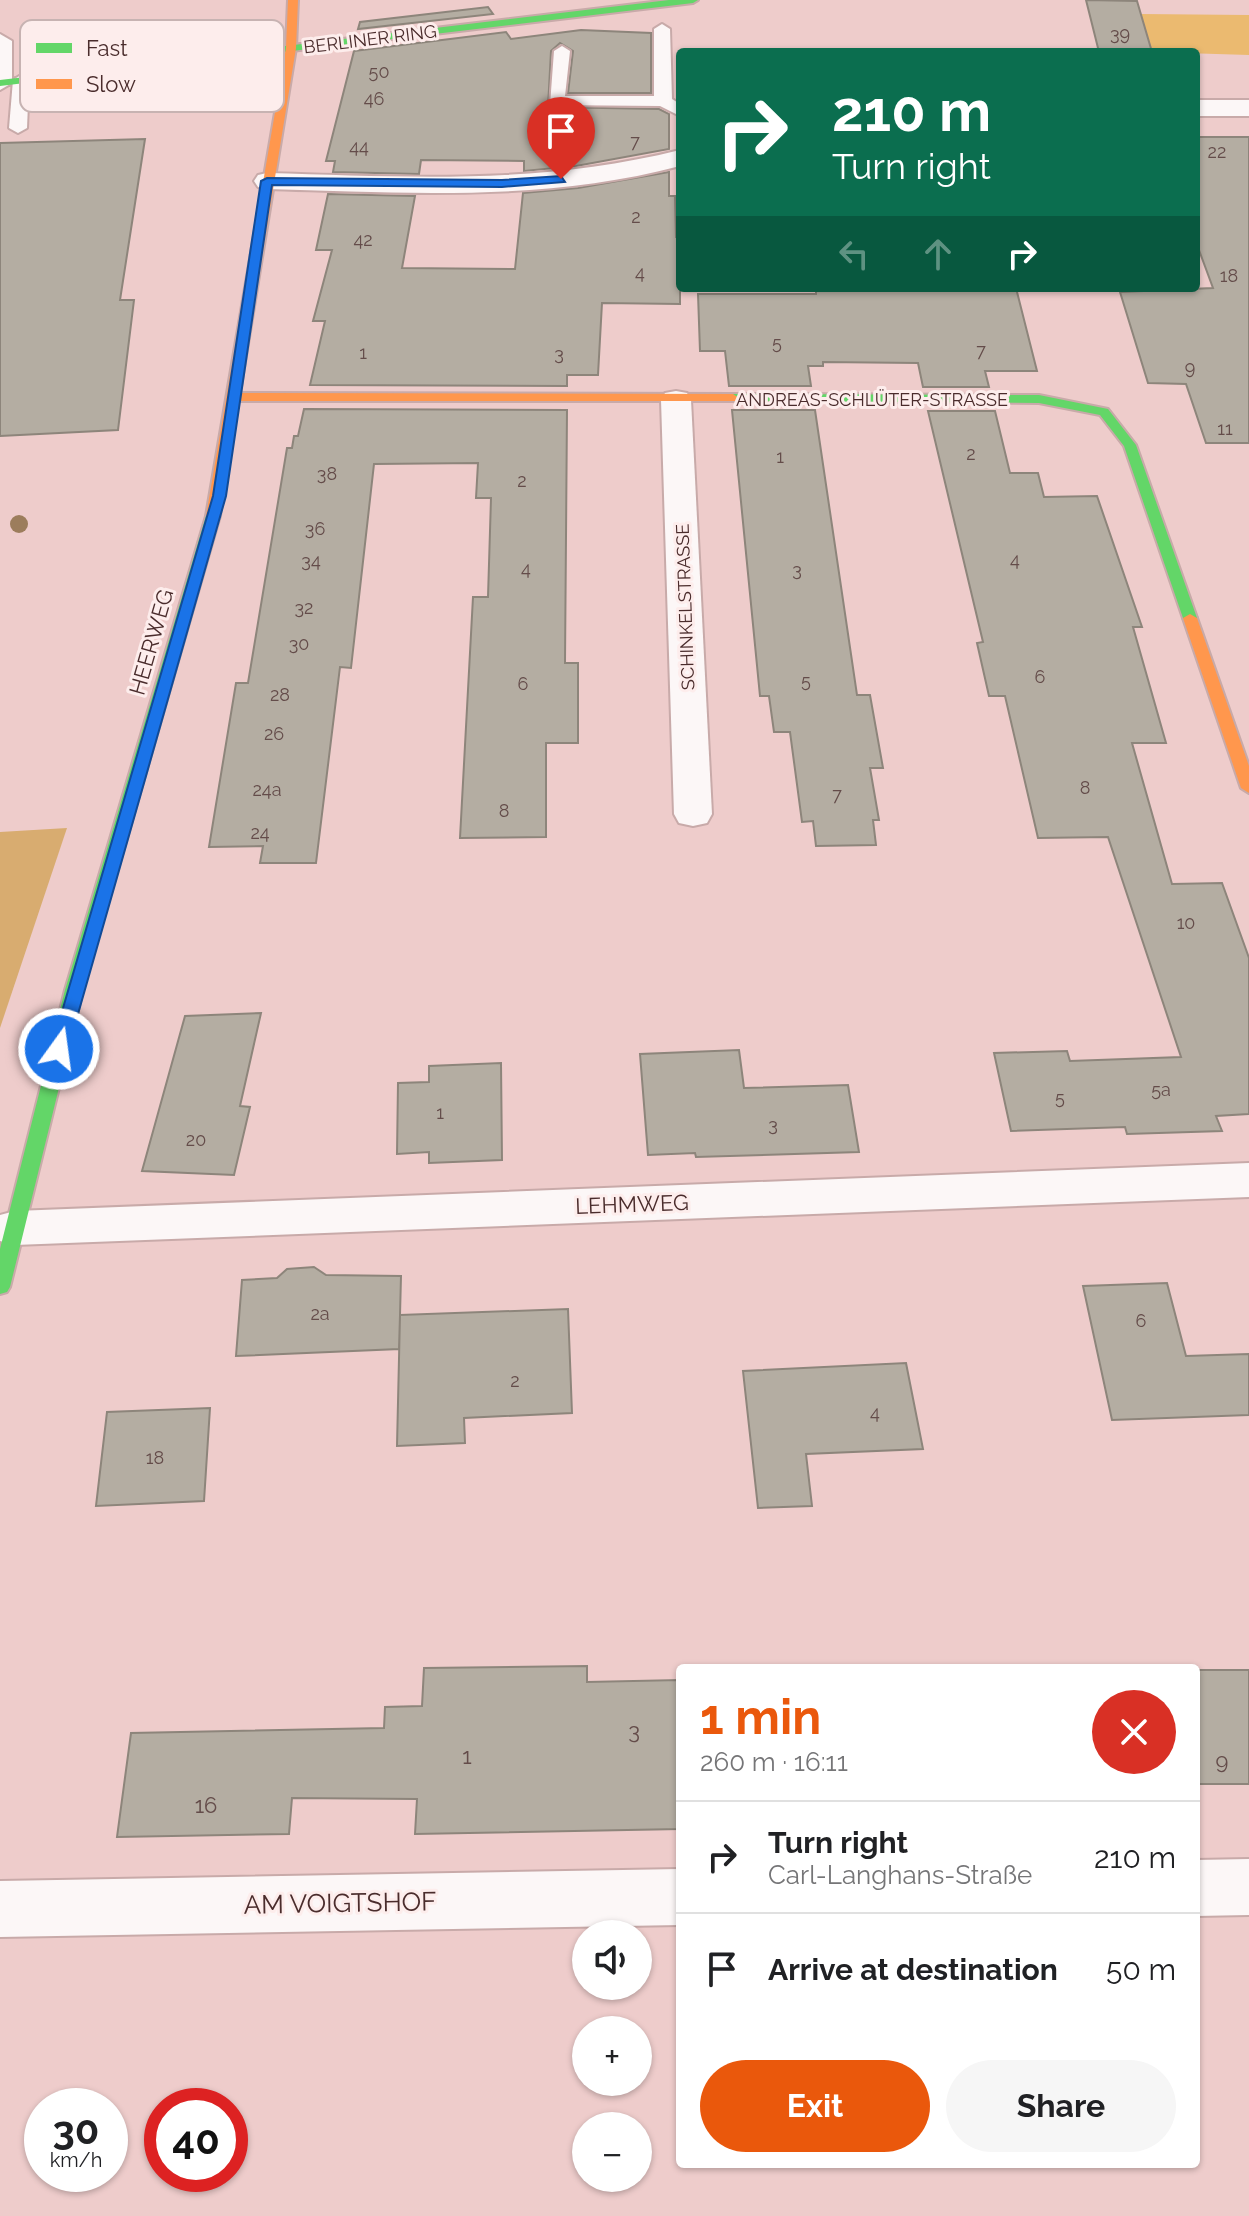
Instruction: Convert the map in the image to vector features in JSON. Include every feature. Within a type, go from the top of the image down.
[{"type":"street","name":"HEERWEG","points":[[284,87],[291,48],[293,0]]},
{"type":"street","name":"BERLINER RING","points":[[284,49],[693,0]]},
{"type":"street","points":[[0,41],[7,82]]},
{"type":"street","points":[[1200,108],[1249,108]]},
{"type":"street","name":"HEERWEG","points":[[0,1287],[74,990],[219,496],[279,112]]},
{"type":"street","points":[[267,181],[502,184],[591,177],[648,168],[676,159]]},
{"type":"street","name":"ANDREAS-SCHLÜTER-STRASSE","points":[[233,397],[1039,399],[1104,412],[1130,445],[1249,788]]},
{"type":"street","name":"SCHINKELSTRASSE","points":[[676,400],[693,814]]},
{"type":"street","name":"LEHMWEG","points":[[15,1228],[1249,1180]]},
{"type":"street","points":[[1200,1888],[1249,1887]]},
{"type":"street","name":"AM VOIGTSHOF","points":[[0,1909],[676,1897]]},
{"type":"lane","points":[[662,29],[661,88],[672,106]]},
{"type":"lane","points":[[562,51],[556,101],[672,106]]},
{"type":"lane","points":[[7,82],[18,128]]},
{"type":"shaded area","points":[[1141,14],[1249,15],[1249,55],[1200,54],[1200,48],[1150,48]]},
{"type":"shaded area","points":[[67,828],[0,1028],[0,832]]},
{"type":"building","points":[[1086,0],[1137,1],[1151,48],[1098,48]]},
{"type":"building","points":[[488,7],[493,14],[358,29],[360,22]]},
{"type":"building","points":[[581,30],[651,33],[651,93],[568,93],[573,51],[560,43],[551,51],[548,107],[659,109],[669,114],[669,149],[576,166],[524,171],[524,161],[421,160],[419,174],[333,172],[335,161],[326,161],[354,51],[506,32],[511,39]]},
{"type":"building","points":[[1200,137],[1249,137],[1249,443],[1206,443],[1186,384],[1148,383],[1120,292],[1200,292],[1200,289],[1213,288],[1200,253]]},
{"type":"building","points":[[145,139],[120,300],[134,300],[118,430],[0,436],[0,143]]},
{"type":"building","points":[[669,172],[669,196],[675,196],[676,292],[680,292],[680,304],[602,303],[598,375],[567,375],[567,386],[310,385],[325,321],[313,321],[332,250],[316,250],[328,194],[415,196],[402,268],[515,269],[523,193],[578,188]]},
{"type":"building","points":[[1017,292],[1037,371],[985,371],[989,387],[923,387],[918,363],[823,362],[823,366],[808,366],[811,386],[729,386],[725,351],[700,351],[698,294]]},
{"type":"building","points":[[304,409],[567,410],[565,663],[578,663],[578,743],[546,743],[546,837],[460,838],[473,597],[488,597],[491,498],[476,498],[478,463],[374,464],[351,668],[340,667],[316,863],[260,863],[263,846],[209,847],[236,683],[248,683],[287,448],[292,448],[294,436],[298,436]]},
{"type":"building","points":[[732,410],[815,410],[857,695],[870,695],[883,768],[870,768],[879,820],[873,820],[876,845],[816,846],[813,821],[802,822],[790,732],[774,732],[769,696],[760,696]]},
{"type":"building","points":[[928,411],[995,411],[1010,473],[1038,473],[1044,497],[1097,496],[1142,627],[1133,627],[1166,743],[1132,743],[1172,884],[1222,883],[1249,958],[1249,1114],[1216,1116],[1222,1131],[1127,1134],[1125,1127],[1011,1131],[994,1053],[1067,1051],[1070,1061],[1181,1057],[1108,837],[1038,838],[1005,696],[989,696],[977,643],[983,642]]},
{"type":"building","points":[[261,1013],[240,1106],[250,1107],[234,1175],[142,1171],[185,1016]]},
{"type":"building","points":[[739,1050],[744,1088],[848,1085],[859,1152],[696,1157],[695,1153],[648,1155],[640,1054]]},
{"type":"building","points":[[501,1063],[502,1160],[429,1163],[429,1152],[397,1154],[398,1083],[429,1082],[429,1066]]},
{"type":"building","points":[[314,1267],[326,1275],[401,1276],[399,1349],[236,1356],[242,1280],[277,1278],[287,1269]]},
{"type":"building","points":[[1167,1283],[1186,1356],[1249,1354],[1249,1415],[1112,1420],[1083,1286]]},
{"type":"building","points":[[568,1309],[572,1413],[464,1418],[465,1443],[397,1446],[400,1315]]},
{"type":"building","points":[[906,1363],[923,1449],[806,1454],[812,1506],[758,1508],[743,1371]]},
{"type":"building","points":[[210,1408],[204,1501],[96,1506],[107,1412]]},
{"type":"building","points":[[587,1666],[587,1682],[676,1680],[676,1829],[415,1834],[417,1799],[292,1798],[289,1834],[117,1837],[131,1733],[384,1728],[385,1707],[422,1706],[424,1668]]},
{"type":"building","points":[[1200,1670],[1249,1670],[1249,1784],[1200,1784]]},
{"type":"traffic: fast","points":[[284,49],[693,0]]},
{"type":"traffic: fast","points":[[0,83],[20,81]]},
{"type":"traffic: fast","points":[[733,398],[1039,399],[1104,412],[1130,445],[1190,618]]},
{"type":"traffic: fast","points":[[0,1287],[74,990],[213,516]]},
{"type":"traffic: slow","points":[[284,90],[291,48],[293,0]]},
{"type":"traffic: slow","points":[[213,516],[280,112]]},
{"type":"traffic: slow","points":[[233,397],[733,398]]},
{"type":"traffic: slow","points":[[1190,618],[1249,788]]},
{"type":"route","points":[[59,1049],[219,496],[267,181],[502,184],[561,179]]}]
